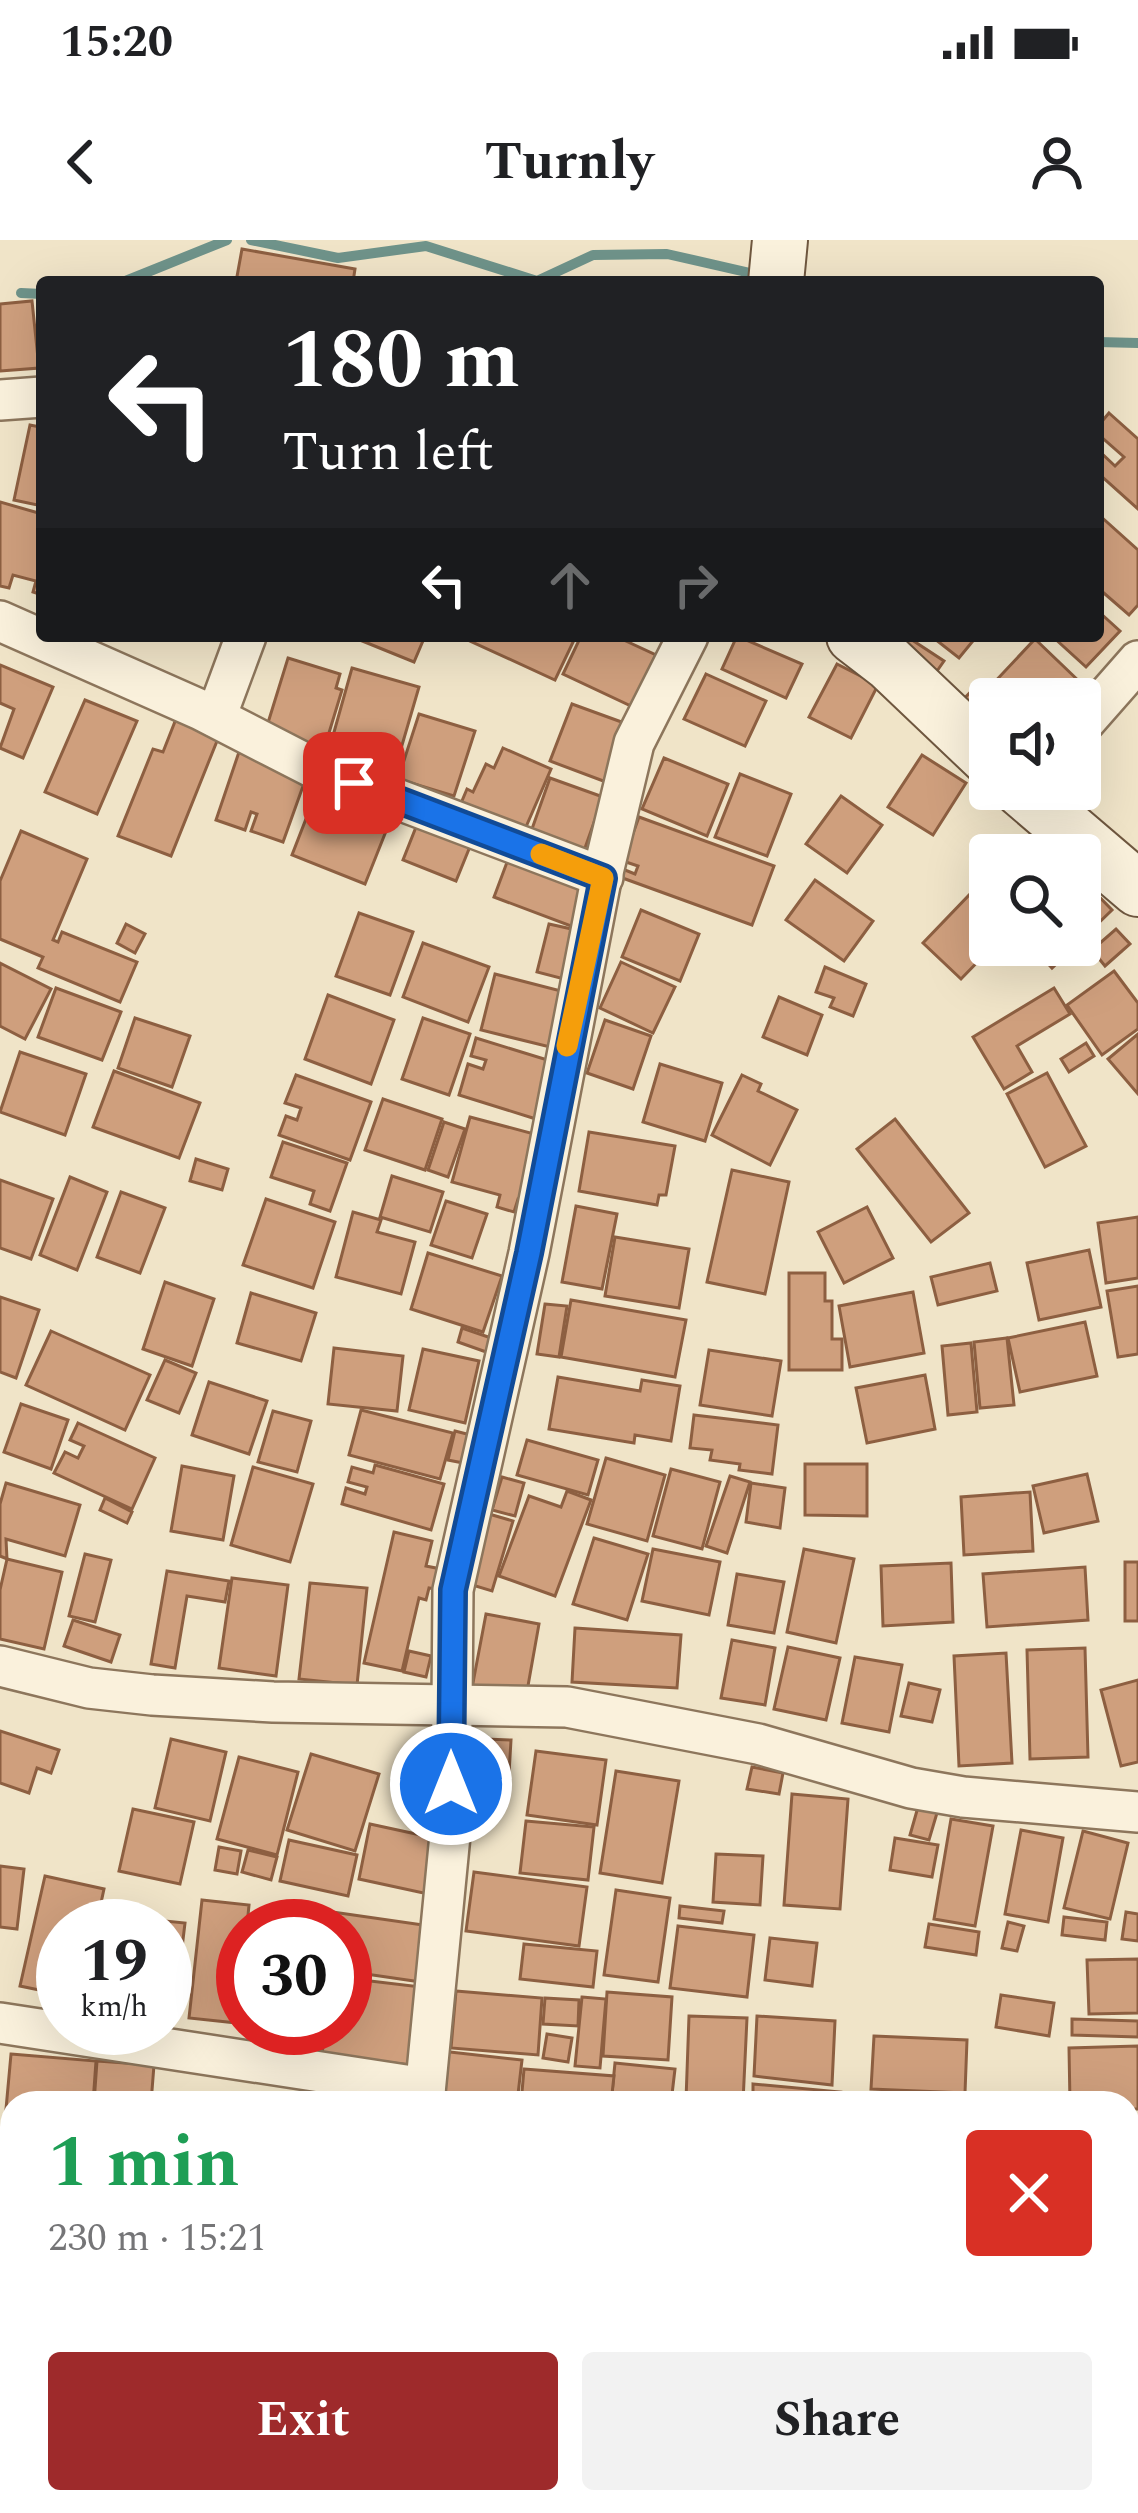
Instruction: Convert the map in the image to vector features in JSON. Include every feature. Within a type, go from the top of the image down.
[{"type":"street","points":[[777,276],[780,240]]},
{"type":"street","points":[[0,400],[36,397]]},
{"type":"street","points":[[0,621],[36,637]]},
{"type":"street","points":[[47,642],[216,717],[312,767],[603,878]]},
{"type":"street","points":[[216,717],[244,642]]},
{"type":"street","points":[[424,2091],[451,1825],[453,1590],[529,1253],[634,743],[685,642]]},
{"type":"street","points":[[862,642],[969,738]]},
{"type":"street","points":[[1101,703],[1138,661]]},
{"type":"street","points":[[1047,810],[1138,889]]},
{"type":"street","points":[[0,1666],[89,1688],[152,1695],[567,1707],[758,1744],[911,1788],[1138,1812]]},
{"type":"street","points":[[0,2023],[395,2091]]},
{"type":"building","points":[[242,249],[355,269],[354,276],[237,276]]},
{"type":"building","points":[[32,301],[36,368],[0,371],[0,304]]},
{"type":"building","points":[[1109,413],[1138,439],[1138,509],[1104,478],[1104,456],[1115,466],[1124,457],[1104,439],[1104,419]]},
{"type":"building","points":[[30,425],[36,426],[36,505],[14,500]]},
{"type":"building","points":[[0,502],[36,512],[36,581],[13,575],[9,588],[0,586]]},
{"type":"building","points":[[1104,519],[1138,550],[1138,605],[1129,615],[1104,593]]},
{"type":"building","points":[[1104,616],[1120,631],[1086,667],[1059,642],[1104,642]]},
{"type":"building","points":[[365,642],[422,642],[414,662]]},
{"type":"building","points":[[472,642],[573,642],[555,680]]},
{"type":"building","points":[[578,642],[628,642],[656,655],[631,706],[563,674]]},
{"type":"building","points":[[734,642],[751,642],[802,664],[786,698],[722,669]]},
{"type":"building","points":[[900,642],[915,642],[944,661],[930,681]]},
{"type":"building","points":[[939,642],[972,642],[959,658]]},
{"type":"building","points":[[1032,642],[1038,642],[1076,678],[998,678]]},
{"type":"building","points":[[288,658],[340,674],[336,688],[342,690],[322,756],[263,739]]},
{"type":"building","points":[[837,664],[878,685],[851,738],[809,717]]},
{"type":"building","points":[[0,665],[53,687],[23,758],[0,748],[14,709],[0,703]]},
{"type":"building","points":[[352,668],[419,687],[393,776],[327,757]]},
{"type":"building","points":[[706,674],[766,701],[745,746],[684,719]]},
{"type":"building","points":[[969,694],[969,715],[958,705]]},
{"type":"building","points":[[85,700],[137,721],[97,814],[45,792]]},
{"type":"building","points":[[572,704],[627,724],[606,782],[550,761]]},
{"type":"building","points":[[419,714],[475,731],[454,796],[398,779]]},
{"type":"building","points":[[176,719],[219,736],[171,856],[118,836],[153,749],[163,752]]},
{"type":"building","points":[[503,748],[551,769],[522,836],[459,808],[467,789],[473,792],[486,764],[494,768]]},
{"type":"building","points":[[239,752],[307,775],[283,842],[251,831],[257,814],[251,812],[245,830],[216,820]]},
{"type":"building","points":[[922,755],[966,783],[933,835],[888,807]]},
{"type":"building","points":[[664,758],[728,784],[707,836],[642,809]]},
{"type":"building","points":[[740,774],[791,794],[767,856],[715,837]]},
{"type":"building","points":[[550,778],[603,797],[580,862],[527,843]]},
{"type":"building","points":[[327,795],[390,821],[365,884],[292,855],[311,806],[322,810]]},
{"type":"building","points":[[841,796],[882,825],[847,873],[806,844]]},
{"type":"building","points":[[639,817],[774,866],[752,925],[617,876],[620,868],[635,874],[638,866],[623,861]]},
{"type":"building","points":[[418,822],[471,844],[456,881],[403,860]]},
{"type":"building","points":[[21,831],[87,859],[53,940],[58,942],[62,932],[137,962],[120,1002],[38,968],[43,957],[0,939],[0,881]]},
{"type":"building","points":[[512,849],[597,881],[579,929],[494,897]]},
{"type":"building","points":[[815,880],[873,921],[844,961],[786,920]]},
{"type":"building","points":[[969,895],[969,966],[974,966],[961,979],[923,943]]},
{"type":"building","points":[[1101,899],[1112,910],[1101,921]]},
{"type":"building","points":[[641,910],[699,934],[680,981],[622,957]]},
{"type":"building","points":[[359,913],[413,932],[390,995],[336,976]]},
{"type":"building","points":[[126,924],[145,934],[135,953],[117,943]]},
{"type":"building","points":[[549,924],[576,930],[564,979],[537,972]]},
{"type":"building","points":[[1116,929],[1130,944],[1105,966],[1101,942]]},
{"type":"building","points":[[423,943],[489,967],[468,1022],[403,997]]},
{"type":"building","points":[[621,962],[675,987],[653,1033],[600,1008]]},
{"type":"building","points":[[0,963],[51,989],[25,1039],[0,1026]]},
{"type":"building","points":[[825,967],[866,984],[853,1016],[830,1007],[834,998],[816,992]]},
{"type":"building","points":[[1114,971],[1138,1003],[1138,1029],[1102,1055],[1067,1005]]},
{"type":"building","points":[[495,974],[565,992],[550,1047],[481,1030]]},
{"type":"building","points":[[56,988],[121,1012],[102,1060],[38,1037]]},
{"type":"building","points":[[1054,988],[1070,1014],[1017,1046],[1032,1072],[1004,1089],[973,1037]]},
{"type":"building","points":[[328,995],[394,1020],[371,1084],[305,1059]]},
{"type":"building","points":[[779,997],[822,1015],[807,1055],[763,1037]]},
{"type":"building","points":[[135,1018],[190,1036],[172,1087],[118,1068]]},
{"type":"building","points":[[423,1018],[470,1034],[449,1095],[402,1079]]},
{"type":"building","points":[[605,1020],[651,1036],[633,1089],[587,1073]]},
{"type":"building","points":[[1138,1034],[1138,1094],[1108,1059]]},
{"type":"building","points":[[476,1038],[554,1062],[536,1119],[459,1095],[468,1064],[483,1069],[486,1060],[471,1056]]},
{"type":"building","points":[[1086,1043],[1094,1056],[1069,1072],[1061,1059]]},
{"type":"building","points":[[20,1052],[86,1074],[65,1135],[0,1112]]},
{"type":"building","points":[[660,1064],[722,1083],[705,1141],[643,1122]]},
{"type":"building","points":[[114,1071],[200,1103],[179,1158],[93,1127]]},
{"type":"building","points":[[1047,1073],[1086,1146],[1045,1167],[1007,1094]]},
{"type":"building","points":[[296,1075],[371,1102],[350,1160],[279,1135],[286,1116],[297,1120],[301,1108],[285,1103]]},
{"type":"building","points":[[742,1075],[761,1084],[758,1091],[797,1110],[770,1165],[712,1135]]},
{"type":"building","points":[[383,1099],[442,1119],[425,1170],[365,1150]]},
{"type":"building","points":[[470,1117],[538,1135],[525,1201],[518,1199],[514,1212],[497,1207],[500,1195],[452,1182]]},
{"type":"building","points":[[895,1119],[969,1213],[931,1242],[857,1149]]},
{"type":"building","points":[[444,1122],[465,1129],[448,1177],[428,1170]]},
{"type":"building","points":[[589,1132],[675,1146],[666,1195],[659,1195],[657,1205],[579,1191]]},
{"type":"building","points":[[283,1142],[347,1163],[330,1211],[310,1204],[314,1191],[271,1177]]},
{"type":"building","points":[[196,1159],[228,1169],[222,1190],[190,1181]]},
{"type":"building","points":[[732,1170],[789,1182],[765,1294],[707,1282]]},
{"type":"building","points":[[392,1176],[443,1192],[430,1232],[380,1217]]},
{"type":"building","points":[[70,1177],[107,1192],[77,1270],[40,1255]]},
{"type":"building","points":[[0,1180],[53,1199],[31,1259],[0,1248]]},
{"type":"building","points":[[121,1192],[165,1208],[140,1273],[97,1257]]},
{"type":"building","points":[[266,1199],[335,1222],[313,1288],[243,1265]]},
{"type":"building","points":[[446,1201],[487,1214],[472,1258],[431,1245]]},
{"type":"building","points":[[576,1206],[617,1214],[602,1289],[562,1282]]},
{"type":"building","points":[[867,1207],[893,1258],[844,1283],[818,1232]]},
{"type":"building","points":[[353,1212],[381,1220],[377,1232],[415,1242],[401,1294],[336,1277]]},
{"type":"building","points":[[1138,1217],[1138,1278],[1106,1283],[1098,1223]]},
{"type":"building","points":[[615,1237],[689,1249],[679,1308],[605,1296]]},
{"type":"building","points":[[1089,1250],[1101,1307],[1039,1320],[1027,1263]]},
{"type":"building","points":[[428,1253],[502,1276],[483,1332],[411,1309]]},
{"type":"building","points":[[990,1263],[997,1291],[938,1305],[931,1277]]},
{"type":"building","points":[[789,1273],[825,1273],[825,1301],[832,1301],[832,1339],[842,1339],[842,1370],[789,1370]]},
{"type":"building","points":[[165,1282],[214,1299],[192,1366],[143,1349]]},
{"type":"building","points":[[1138,1286],[1138,1354],[1118,1357],[1107,1291]]},
{"type":"building","points":[[913,1292],[924,1353],[850,1367],[839,1306]]},
{"type":"building","points":[[251,1293],[316,1313],[301,1361],[237,1343]]},
{"type":"building","points":[[0,1297],[39,1310],[16,1378],[0,1372]]},
{"type":"building","points":[[571,1300],[686,1320],[675,1377],[561,1357]]},
{"type":"building","points":[[545,1304],[567,1306],[559,1357],[537,1354]]},
{"type":"building","points":[[1085,1322],[1097,1376],[1020,1392],[1008,1338]]},
{"type":"building","points":[[462,1328],[494,1339],[489,1353],[458,1342]]},
{"type":"building","points":[[51,1331],[150,1375],[125,1430],[26,1385]]},
{"type":"building","points":[[1007,1338],[1014,1405],[980,1408],[974,1342]]},
{"type":"building","points":[[971,1343],[977,1412],[948,1415],[942,1346]]},
{"type":"building","points":[[334,1348],[403,1356],[397,1411],[328,1404]]},
{"type":"building","points":[[423,1349],[479,1361],[465,1423],[409,1410]]},
{"type":"building","points":[[709,1350],[781,1361],[772,1416],[700,1405]]},
{"type":"building","points":[[165,1360],[196,1373],[179,1413],[147,1400]]},
{"type":"building","points":[[925,1375],[935,1429],[867,1443],[856,1388]]},
{"type":"building","points":[[558,1377],[640,1391],[642,1380],[680,1386],[671,1441],[635,1435],[634,1443],[549,1429]]},
{"type":"building","points":[[209,1382],[267,1401],[249,1454],[192,1435]]},
{"type":"building","points":[[21,1404],[68,1420],[51,1469],[4,1452]]},
{"type":"building","points":[[361,1410],[453,1433],[440,1479],[349,1455]]},
{"type":"building","points":[[273,1411],[311,1421],[297,1472],[258,1462]]},
{"type":"building","points":[[694,1415],[778,1425],[772,1474],[739,1470],[740,1464],[710,1460],[712,1450],[690,1448]]},
{"type":"building","points":[[78,1423],[155,1458],[132,1509],[54,1473],[65,1452],[78,1458],[84,1446],[70,1440]]},
{"type":"building","points":[[455,1431],[471,1435],[463,1463],[448,1460]]},
{"type":"building","points":[[527,1440],[598,1460],[588,1495],[517,1475]]},
{"type":"building","points":[[606,1458],[665,1475],[647,1541],[587,1524]]},
{"type":"building","points":[[805,1464],[867,1464],[867,1516],[805,1515]]},
{"type":"building","points":[[375,1465],[444,1484],[431,1530],[342,1504],[346,1488],[365,1494],[367,1487],[348,1482],[352,1467],[373,1473]]},
{"type":"building","points":[[182,1466],[234,1476],[223,1540],[171,1531]]},
{"type":"building","points":[[253,1467],[313,1484],[290,1562],[231,1545]]},
{"type":"building","points":[[671,1469],[720,1482],[702,1549],[653,1536]]},
{"type":"building","points":[[1087,1474],[1098,1521],[1044,1533],[1033,1486]]},
{"type":"building","points":[[730,1476],[750,1482],[727,1553],[706,1546]]},
{"type":"building","points":[[502,1477],[524,1483],[515,1516],[492,1510]]},
{"type":"building","points":[[6,1483],[80,1505],[65,1556],[6,1539],[7,1559],[0,1556],[0,1504]]},
{"type":"building","points":[[751,1483],[785,1488],[780,1528],[746,1522]]},
{"type":"building","points":[[567,1491],[591,1500],[555,1596],[499,1576],[529,1496],[561,1507]]},
{"type":"building","points":[[1030,1492],[1033,1551],[964,1555],[961,1497]]},
{"type":"building","points":[[105,1498],[132,1512],[127,1523],[100,1510]]},
{"type":"building","points":[[489,1514],[513,1521],[492,1591],[469,1584]]},
{"type":"building","points":[[394,1532],[432,1541],[426,1566],[446,1570],[442,1590],[429,1588],[426,1600],[419,1598],[402,1671],[364,1663]]},
{"type":"building","points":[[594,1538],[648,1554],[627,1620],[573,1604]]},
{"type":"building","points":[[653,1549],[720,1562],[709,1615],[642,1601]]},
{"type":"building","points":[[804,1549],[854,1559],[836,1643],[787,1632]]},
{"type":"building","points":[[85,1554],[111,1560],[95,1622],[69,1616]]},
{"type":"building","points":[[7,1559],[62,1572],[44,1649],[0,1639],[0,1590]]},
{"type":"building","points":[[1125,1562],[1138,1562],[1138,1621],[1125,1621]]},
{"type":"building","points":[[951,1563],[953,1622],[883,1626],[881,1566]]},
{"type":"building","points":[[1085,1567],[1088,1620],[987,1627],[983,1574]]},
{"type":"building","points":[[167,1571],[229,1581],[225,1602],[187,1596],[175,1668],[151,1664]]},
{"type":"building","points":[[737,1574],[784,1582],[774,1633],[728,1625]]},
{"type":"building","points":[[232,1578],[288,1585],[276,1676],[219,1668]]},
{"type":"building","points":[[310,1583],[367,1588],[357,1685],[299,1679]]},
{"type":"building","points":[[486,1614],[539,1624],[526,1697],[472,1688]]},
{"type":"building","points":[[73,1620],[120,1635],[111,1662],[64,1646]]},
{"type":"building","points":[[575,1628],[681,1635],[677,1688],[572,1682]]},
{"type":"building","points":[[732,1640],[775,1648],[765,1705],[721,1698]]},
{"type":"building","points":[[788,1647],[840,1658],[826,1720],[774,1709]]},
{"type":"building","points":[[1085,1648],[1088,1757],[1030,1759],[1027,1650]]},
{"type":"building","points":[[409,1651],[431,1656],[426,1677],[404,1672]]},
{"type":"building","points":[[1006,1653],[1012,1763],[959,1766],[954,1656]]},
{"type":"building","points":[[855,1657],[902,1665],[889,1732],[842,1723]]},
{"type":"building","points":[[1138,1680],[1138,1762],[1121,1766],[1101,1690]]},
{"type":"building","points":[[909,1683],[940,1690],[932,1722],[901,1716]]},
{"type":"building","points":[[0,1731],[59,1750],[51,1773],[37,1768],[29,1793],[0,1783]]},
{"type":"building","points":[[171,1739],[226,1752],[210,1821],[155,1808]]},
{"type":"building","points":[[485,1739],[511,1740],[509,1774],[482,1773]]},
{"type":"building","points":[[536,1751],[606,1760],[597,1825],[527,1815]]},
{"type":"building","points":[[311,1754],[379,1774],[355,1851],[287,1830]]},
{"type":"building","points":[[239,1757],[298,1772],[277,1855],[217,1839]]},
{"type":"building","points":[[752,1767],[783,1773],[779,1794],[747,1789]]},
{"type":"building","points":[[616,1771],[679,1781],[662,1883],[600,1873]]},
{"type":"building","points":[[792,1794],[848,1799],[840,1909],[784,1905]]},
{"type":"building","points":[[918,1807],[937,1813],[929,1840],[910,1835]]},
{"type":"building","points":[[133,1809],[194,1822],[180,1884],[119,1871]]},
{"type":"building","points":[[951,1819],[993,1826],[975,1926],[934,1919]]},
{"type":"building","points":[[526,1821],[594,1827],[588,1880],[520,1873]]},
{"type":"building","points":[[370,1824],[439,1839],[428,1894],[359,1879]]},
{"type":"building","points":[[1021,1830],[1063,1838],[1048,1922],[1005,1914]]},
{"type":"building","points":[[1083,1831],[1128,1843],[1110,1919],[1064,1908]]},
{"type":"building","points":[[895,1838],[938,1845],[932,1877],[890,1870]]},
{"type":"building","points":[[289,1840],[357,1855],[348,1896],[280,1881]]},
{"type":"building","points":[[219,1847],[241,1851],[237,1874],[215,1870]]},
{"type":"building","points":[[248,1850],[277,1857],[271,1880],[242,1872]]},
{"type":"building","points":[[716,1854],[763,1856],[760,1905],[713,1902]]},
{"type":"building","points":[[0,1866],[24,1869],[17,1929],[0,1927]]},
{"type":"building","points":[[474,1872],[587,1887],[579,1946],[466,1931]]},
{"type":"building","points":[[45,1876],[104,1889],[102,1899],[40,1899]]},
{"type":"building","points":[[616,1890],[670,1898],[658,1982],[604,1975]]},
{"type":"building","points":[[202,1900],[216,1901],[216,2021],[192,2018]]},
{"type":"building","points":[[680,1906],[724,1911],[722,1923],[679,1918]]},
{"type":"building","points":[[1126,1912],[1138,1914],[1138,1941],[1122,1939]]},
{"type":"building","points":[[36,1916],[36,1989],[20,1986]]},
{"type":"building","points":[[1064,1917],[1107,1922],[1105,1940],[1062,1935]]},
{"type":"building","points":[[372,1918],[430,1926],[421,1982],[372,1975]]},
{"type":"building","points":[[1008,1922],[1024,1926],[1017,1951],[1002,1948]]},
{"type":"building","points":[[929,1924],[979,1932],[976,1955],[925,1947]]},
{"type":"building","points":[[678,1926],[754,1935],[747,1997],[670,1988]]},
{"type":"building","points":[[770,1938],[817,1943],[812,1986],[765,1980]]},
{"type":"building","points":[[524,1944],[597,1951],[593,1987],[520,1979]]},
{"type":"building","points":[[1138,1959],[1138,2013],[1089,2014],[1087,1960]]},
{"type":"building","points":[[372,1981],[421,1987],[411,2065],[322,2055],[372,2055]]},
{"type":"building","points":[[456,1991],[542,1998],[538,2055],[451,2048]]},
{"type":"building","points":[[607,1992],[672,1997],[668,2060],[603,2056]]},
{"type":"building","points":[[1001,1995],[1054,2003],[1049,2036],[996,2027]]},
{"type":"building","points":[[582,1997],[606,1999],[600,2068],[575,2066]]},
{"type":"building","points":[[545,1998],[579,2000],[578,2026],[543,2024]]},
{"type":"building","points":[[689,2016],[747,2018],[744,2091],[686,2091]]},
{"type":"building","points":[[757,2016],[835,2021],[832,2085],[754,2076]]},
{"type":"building","points":[[1072,2019],[1138,2021],[1138,2037],[1072,2035]]},
{"type":"building","points":[[547,2034],[572,2038],[568,2062],[543,2058]]},
{"type":"building","points":[[874,2036],[967,2040],[965,2091],[871,2089]]},
{"type":"building","points":[[1138,2046],[1138,2091],[1070,2091],[1069,2048]]},
{"type":"building","points":[[441,2051],[522,2060],[518,2091],[436,2091]]},
{"type":"building","points":[[11,2054],[96,2061],[94,2091],[8,2091]]},
{"type":"building","points":[[97,2061],[154,2065],[152,2091],[95,2091]]},
{"type":"building","points":[[615,2063],[675,2069],[672,2091],[612,2091]]},
{"type":"building","points":[[524,2069],[614,2076],[612,2091],[522,2091]]},
{"type":"building","points":[[753,2084],[830,2091],[753,2091]]},
{"type":"waterway","points":[[138,276],[227,240]]},
{"type":"waterway","points":[[251,240],[338,258],[426,246],[521,276]]},
{"type":"waterway","points":[[548,276],[593,255],[667,254],[759,275]]},
{"type":"waterway","points":[[21,293],[36,294]]},
{"type":"waterway","points":[[1104,342],[1138,343]]},
{"type":"slow traffic","points":[[541,854],[603,878],[567,1046]]},
{"type":"route","points":[[354,783],[603,878],[529,1253],[453,1590],[451,1784]]}]
